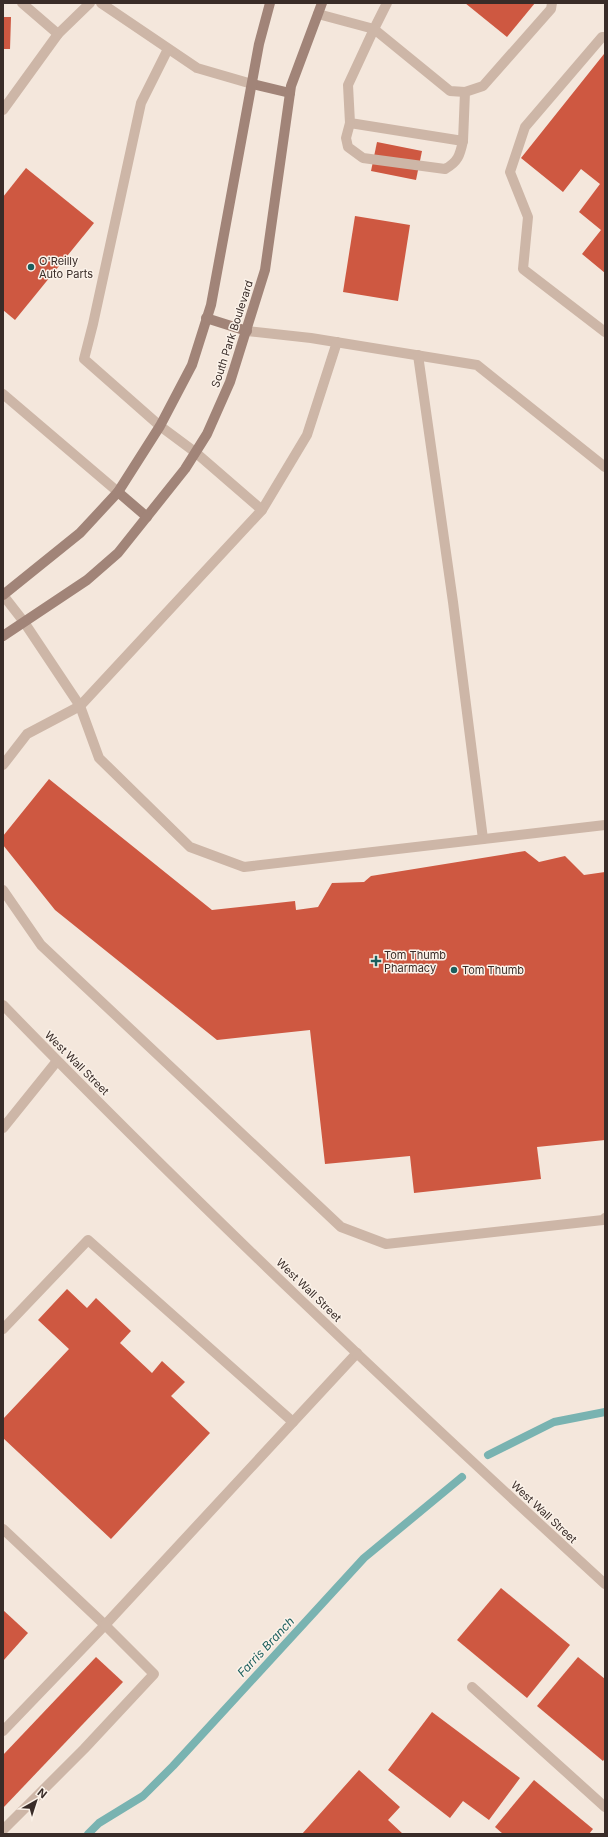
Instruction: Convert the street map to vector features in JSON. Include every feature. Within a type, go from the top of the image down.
[{"type":"main road","points":[[3,595],[80,533],[118,492],[160,426],[192,365],[211,305],[259,44],[270,3]]},
{"type":"main road","name":"South Park Boulevard","points":[[3,636],[87,580],[113,558],[185,469],[207,434],[230,382],[265,270],[291,86],[322,3]]},
{"type":"main road","points":[[252,84],[290,93]]},
{"type":"main road","points":[[206,318],[247,331]]},
{"type":"main road","points":[[118,492],[147,517]]},
{"type":"street","points":[[22,3],[58,34]]},
{"type":"street","points":[[3,110],[58,34],[90,3]]},
{"type":"street","points":[[100,3],[197,68],[252,84]]},
{"type":"street","points":[[387,3],[348,85],[350,123],[346,138],[348,147],[364,158],[445,169],[454,164],[459,158],[463,142],[465,92]]},
{"type":"street","points":[[318,14],[374,29],[450,92],[465,92],[483,86],[551,9],[552,3]]},
{"type":"street","points":[[605,37],[602,37],[525,128],[510,172],[528,217],[523,269],[605,332]]},
{"type":"street","points":[[168,49],[141,102],[84,360],[160,426],[195,452],[262,510]]},
{"type":"street","points":[[350,123],[463,142]]},
{"type":"street","points":[[247,331],[337,342],[477,365],[605,467]]},
{"type":"street","points":[[3,765],[27,734],[80,706],[262,510],[306,435],[337,342]]},
{"type":"street","points":[[418,355],[483,839]]},
{"type":"street","points":[[3,394],[118,492]]},
{"type":"street","points":[[3,595],[24,622],[80,706],[100,758],[190,847],[244,868],[605,825]]},
{"type":"street","points":[[3,890],[41,945],[341,1227],[386,1244],[603,1220],[605,1218]]},
{"type":"street","name":"West Wall Street","points":[[3,1005],[57,1060],[357,1353],[605,1584]]},
{"type":"street","points":[[3,1128],[57,1060]]},
{"type":"street","points":[[3,1329],[88,1240],[293,1422]]},
{"type":"street","points":[[3,1731],[105,1625],[357,1353]]},
{"type":"street","points":[[3,1528],[154,1674],[84,1749],[3,1830]]},
{"type":"street","points":[[472,1688],[605,1807]]},
{"type":"building","points":[[465,3],[535,3],[507,37]]},
{"type":"building","points":[[3,17],[11,17],[10,49],[3,49]]},
{"type":"building","points":[[604,54],[605,273],[582,254],[601,230],[579,212],[600,184],[581,169],[563,192],[521,158]]},
{"type":"building","points":[[377,142],[422,151],[416,180],[371,171]]},
{"type":"building","name":"O'Reilly Auto Parts","points":[[26,168],[94,223],[15,320],[3,310],[3,197]]},
{"type":"building","points":[[355,216],[410,225],[398,301],[343,292]]},
{"type":"building","name":"Tom Thumb","points":[[49,779],[212,910],[295,901],[296,910],[318,907],[332,883],[364,882],[371,876],[525,851],[539,862],[565,856],[584,875],[605,872],[605,1140],[537,1147],[541,1179],[414,1193],[410,1156],[325,1164],[310,1030],[217,1040],[55,910],[3,845],[3,836]]},
{"type":"building","points":[[67,1289],[87,1308],[96,1298],[131,1331],[120,1343],[152,1373],[162,1361],[185,1382],[171,1396],[210,1433],[111,1539],[3,1438],[3,1419],[69,1349],[38,1320]]},
{"type":"building","points":[[501,1588],[570,1645],[527,1698],[457,1640]]},
{"type":"building","points":[[3,1610],[28,1633],[3,1661]]},
{"type":"building","points":[[96,1657],[123,1682],[3,1808],[3,1755]]},
{"type":"building","points":[[578,1657],[605,1679],[605,1758],[603,1761],[537,1706]]},
{"type":"building","points":[[432,1712],[520,1778],[489,1820],[463,1801],[450,1818],[388,1770]]},
{"type":"building","points":[[359,1770],[400,1807],[388,1820],[403,1834],[302,1834]]},
{"type":"building","points":[[534,1780],[593,1829],[589,1834],[503,1834],[495,1827]]},
{"type":"waterway","name":"Farris Branch","points":[[488,1455],[554,1422],[605,1412]]},
{"type":"waterway","name":"Farris Branch","points":[[88,1834],[99,1823],[143,1796],[173,1766],[364,1558],[462,1477]]},
{"type":"place","name":"O'Reilly Auto Parts","points":[[31,267]]},
{"type":"place","name":"Tom Thumb Pharmacy","points":[[376,961]]},
{"type":"place","name":"Tom Thumb","points":[[454,970]]}]
